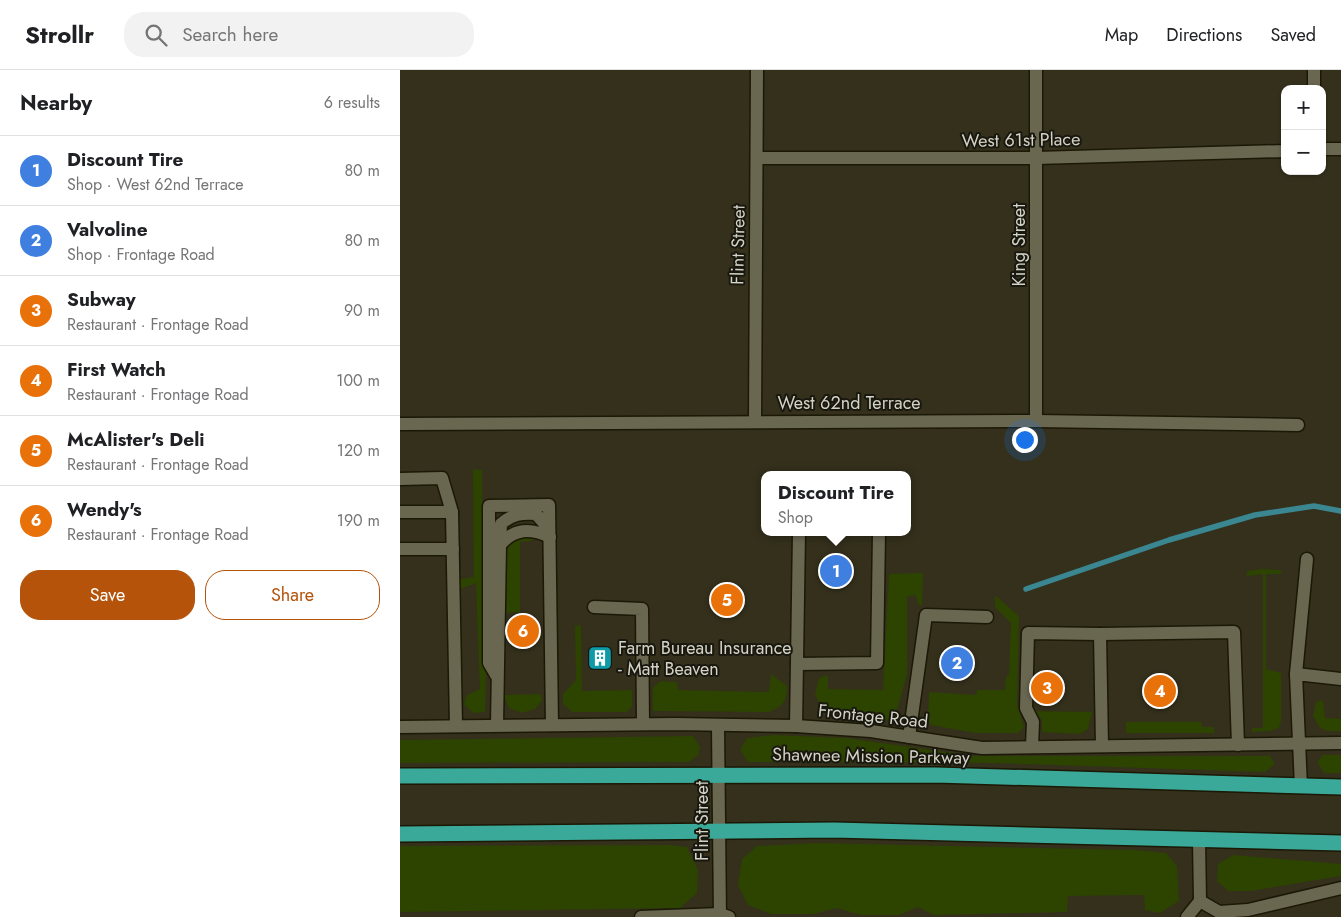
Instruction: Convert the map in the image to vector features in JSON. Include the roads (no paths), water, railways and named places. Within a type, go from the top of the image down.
[{"type":"highway","name":"Shawnee Mission Parkway","points":[[400,776],[936,775],[1341,787]]},
{"type":"highway","points":[[400,834],[720,831],[926,832],[1341,843]]},
{"type":"street","name":"Flint Street","points":[[755,421],[757,70]]},
{"type":"street","name":"King Street","points":[[1036,70],[1036,421]]},
{"type":"street","points":[[1314,70],[1314,85]]},
{"type":"street","points":[[1326,149],[1341,149]]},
{"type":"street","name":"West 61st Place","points":[[757,158],[1036,158],[1281,151]]},
{"type":"street","name":"West 62nd Terrace","points":[[400,424],[1036,421],[1298,425]]},
{"type":"street","points":[[400,479],[442,478],[452,512],[456,726]]},
{"type":"street","points":[[497,725],[496,675],[489,663],[489,506],[549,505],[552,725]]},
{"type":"street","points":[[400,512],[452,512]]},
{"type":"street","points":[[496,675],[500,669],[501,524],[509,517],[519,513],[536,514],[544,523],[550,537]]},
{"type":"street","points":[[500,545],[514,532],[527,530],[550,537]]},
{"type":"street","points":[[796,726],[799,536]]},
{"type":"street","points":[[797,664],[877,663],[878,536]]},
{"type":"street","points":[[400,549],[453,549]]},
{"type":"street","points":[[1301,787],[1296,674],[1307,559]]},
{"type":"street","points":[[594,607],[642,609],[643,724]]},
{"type":"street","points":[[909,736],[926,615],[987,617]]},
{"type":"street","points":[[1032,747],[1033,722],[1026,708],[1028,633],[1234,632],[1238,745]]},
{"type":"street","points":[[1100,634],[1102,746]]},
{"type":"street","points":[[1296,674],[1341,679]]},
{"type":"street","name":"Frontage Road","points":[[400,727],[643,724],[796,726],[871,731],[982,748],[1341,743]]},
{"type":"street","name":"Flint Street","points":[[718,726],[723,916]]},
{"type":"street","points":[[1187,917],[1200,901],[1199,840]]},
{"type":"street","points":[[1200,901],[1219,912],[1248,913],[1341,888]]},
{"type":"street","points":[[641,917],[723,916]]},
{"type":"waterway","points":[[1026,589],[1169,540],[1255,515],[1314,506],[1341,511]]},
{"type":"place","name":"Discount Tire","points":[[836,571]]},
{"type":"place","name":"McAlister's Deli","points":[[727,600]]},
{"type":"place","name":"Wendy's","points":[[523,631]]},
{"type":"place","name":"Farm Bureau Insurance - Matt Beaven","points":[[600,658]]},
{"type":"place","name":"Valvoline","points":[[957,663]]},
{"type":"place","name":"Subway","points":[[1047,688]]},
{"type":"place","name":"First Watch","points":[[1160,691]]}]
